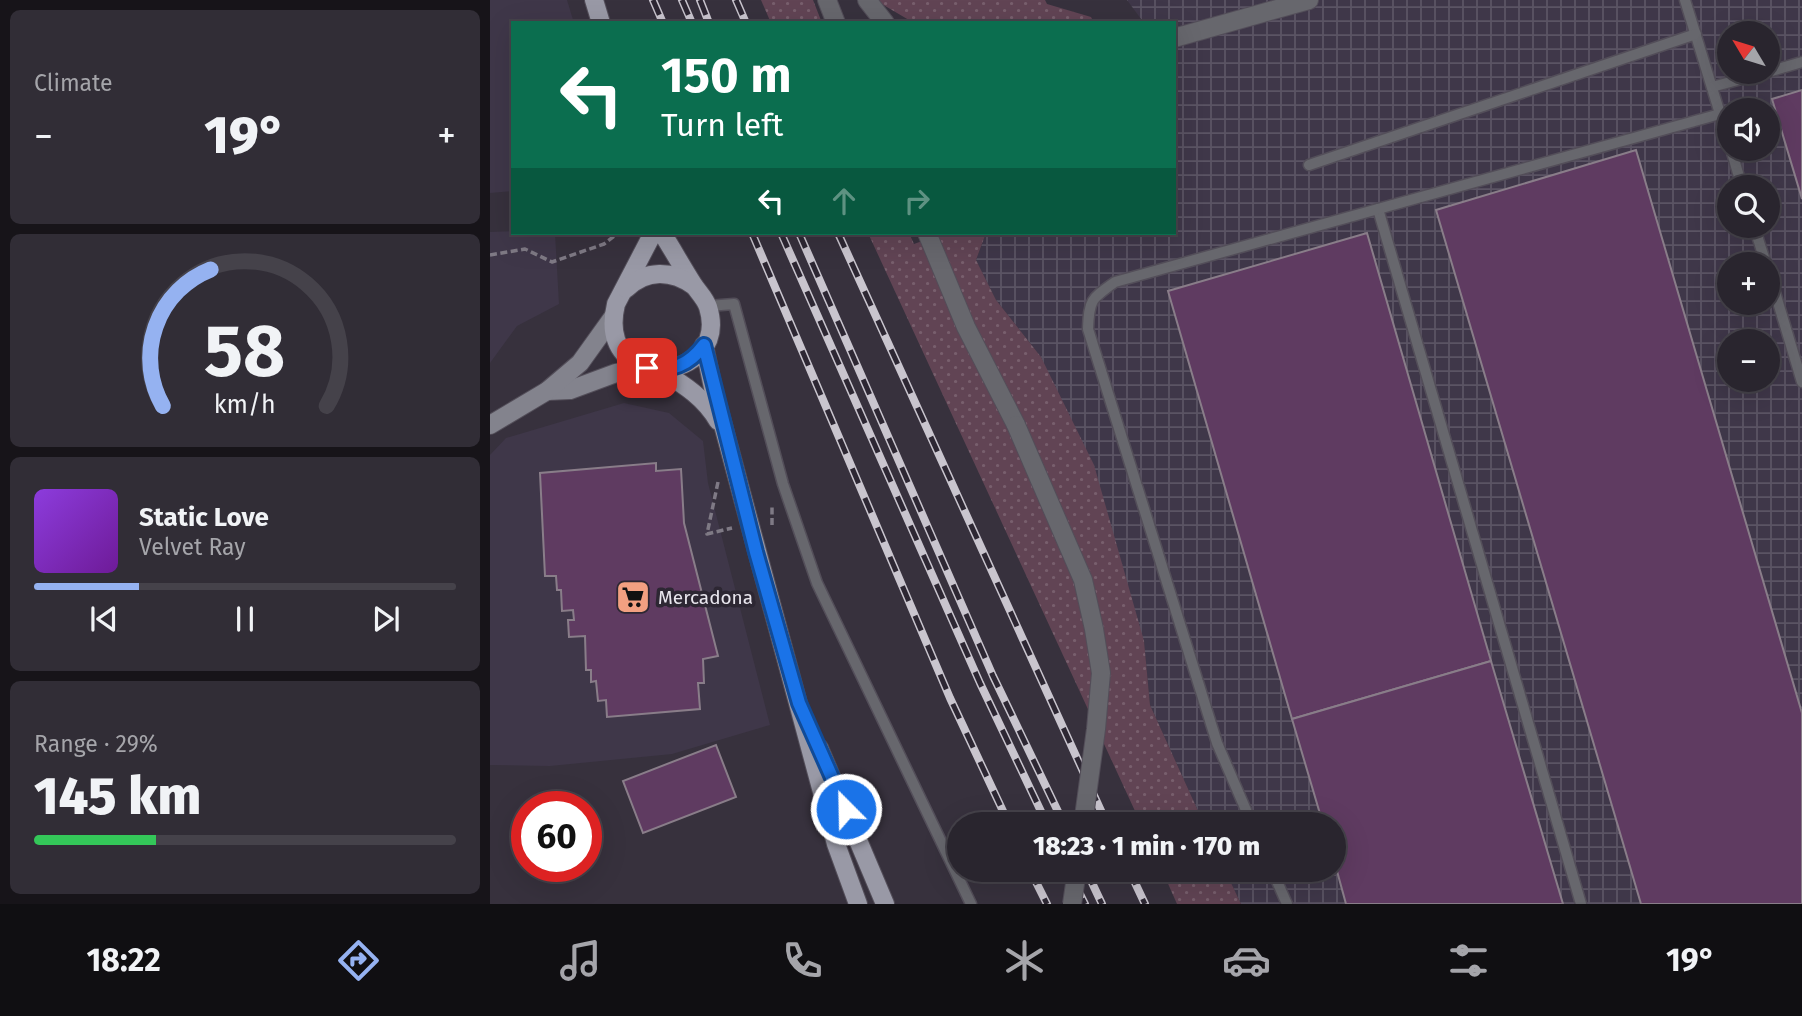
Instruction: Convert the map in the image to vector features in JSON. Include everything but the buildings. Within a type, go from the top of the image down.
[{"type":"main road","points":[[594,0],[600,21]]},
{"type":"main road","points":[[490,425],[547,391],[580,363],[613,317],[621,295],[652,235]]},
{"type":"main road","points":[[663,235],[694,286]]},
{"type":"main road","points":[[547,391],[570,390],[616,373],[674,369],[696,356],[704,345],[709,332],[708,306],[702,295],[684,278],[659,273],[638,279],[621,295]]},
{"type":"main road","points":[[613,317],[614,331],[625,354],[690,389],[709,406],[725,433]]},
{"type":"main road","points":[[704,345],[725,433],[836,844],[858,904]]},
{"type":"main road","points":[[799,703],[885,904]]},
{"type":"street","points":[[827,0],[835,21]]},
{"type":"street","points":[[867,0],[884,21]]},
{"type":"street","points":[[1176,37],[1309,0]]},
{"type":"street","points":[[928,235],[966,327],[1016,425],[1083,580],[1101,673],[1085,812]]},
{"type":"street","points":[[1072,904],[1075,882]]},
{"type":"lane","points":[[1685,0],[1717,104]]},
{"type":"lane","points":[[1309,165],[1696,34]]},
{"type":"lane","points":[[1780,68],[1802,62]]},
{"type":"lane","points":[[1712,87],[1723,84]]},
{"type":"lane","points":[[1247,812],[1217,743],[1157,554],[1088,329],[1089,306],[1097,295],[1115,282],[1717,115]]},
{"type":"lane","points":[[1378,209],[1581,904]]},
{"type":"lane","points":[[708,306],[734,304],[783,484],[817,583],[971,904]]},
{"type":"lane","points":[[1780,309],[1802,382]]},
{"type":"lane","points":[[1277,882],[1287,904]]},
{"type":"path","points":[[490,255],[525,249],[552,262],[604,244],[615,235]]},
{"type":"path","points":[[634,388],[660,394]]},
{"type":"path","points":[[718,472],[707,534],[735,527]]},
{"type":"shaded area","points":[[490,0],[567,0],[573,21],[511,21],[511,191],[490,193]]},
{"type":"shaded area","points":[[761,0],[813,0],[821,21],[770,21]]},
{"type":"shaded area","points":[[875,0],[1045,0],[1047,4],[1091,17],[1093,21],[911,21]]},
{"type":"shaded area","points":[[1127,0],[1802,0],[1802,904],[1241,904],[1231,882],[1346,882],[1346,812],[1199,812],[1150,705],[1144,641],[1041,357],[996,300],[976,260],[985,235],[1176,235],[1176,21],[1143,21]]},
{"type":"shaded area","points":[[490,232],[555,235],[559,304],[517,326],[490,363]]},
{"type":"shaded area","points":[[869,235],[910,235],[914,244],[939,235],[985,235],[976,260],[996,300],[1041,357],[1094,465],[1144,641],[1150,705],[1199,812],[1135,812]]},
{"type":"shaded area","points":[[624,403],[669,413],[703,441],[708,483],[770,725],[672,754],[550,766],[490,765],[490,455],[506,438]]},
{"type":"shaded area","points":[[1167,882],[1231,882],[1241,904],[1177,904]]},
{"type":"railway","points":[[653,0],[662,21]]},
{"type":"railway","points":[[682,0],[691,21]]},
{"type":"railway","points":[[700,0],[708,21]]},
{"type":"railway","points":[[736,0],[745,21]]},
{"type":"railway","points":[[753,235],[950,698],[1003,812]]},
{"type":"railway","points":[[782,235],[980,683],[1041,812]]},
{"type":"railway","points":[[800,235],[993,676],[1058,812]]},
{"type":"railway","points":[[839,235],[1102,812]]},
{"type":"railway","points":[[1036,882],[1047,904]]},
{"type":"railway","points":[[1074,882],[1085,904]]},
{"type":"railway","points":[[1092,882],[1102,904]]},
{"type":"railway","points":[[1135,882],[1145,904]]},
{"type":"place","name":"Mercadona","points":[[633,597]]},
{"type":"route","points":[[647,368],[674,369],[696,356],[704,345],[756,552],[799,703],[846,809]]}]
